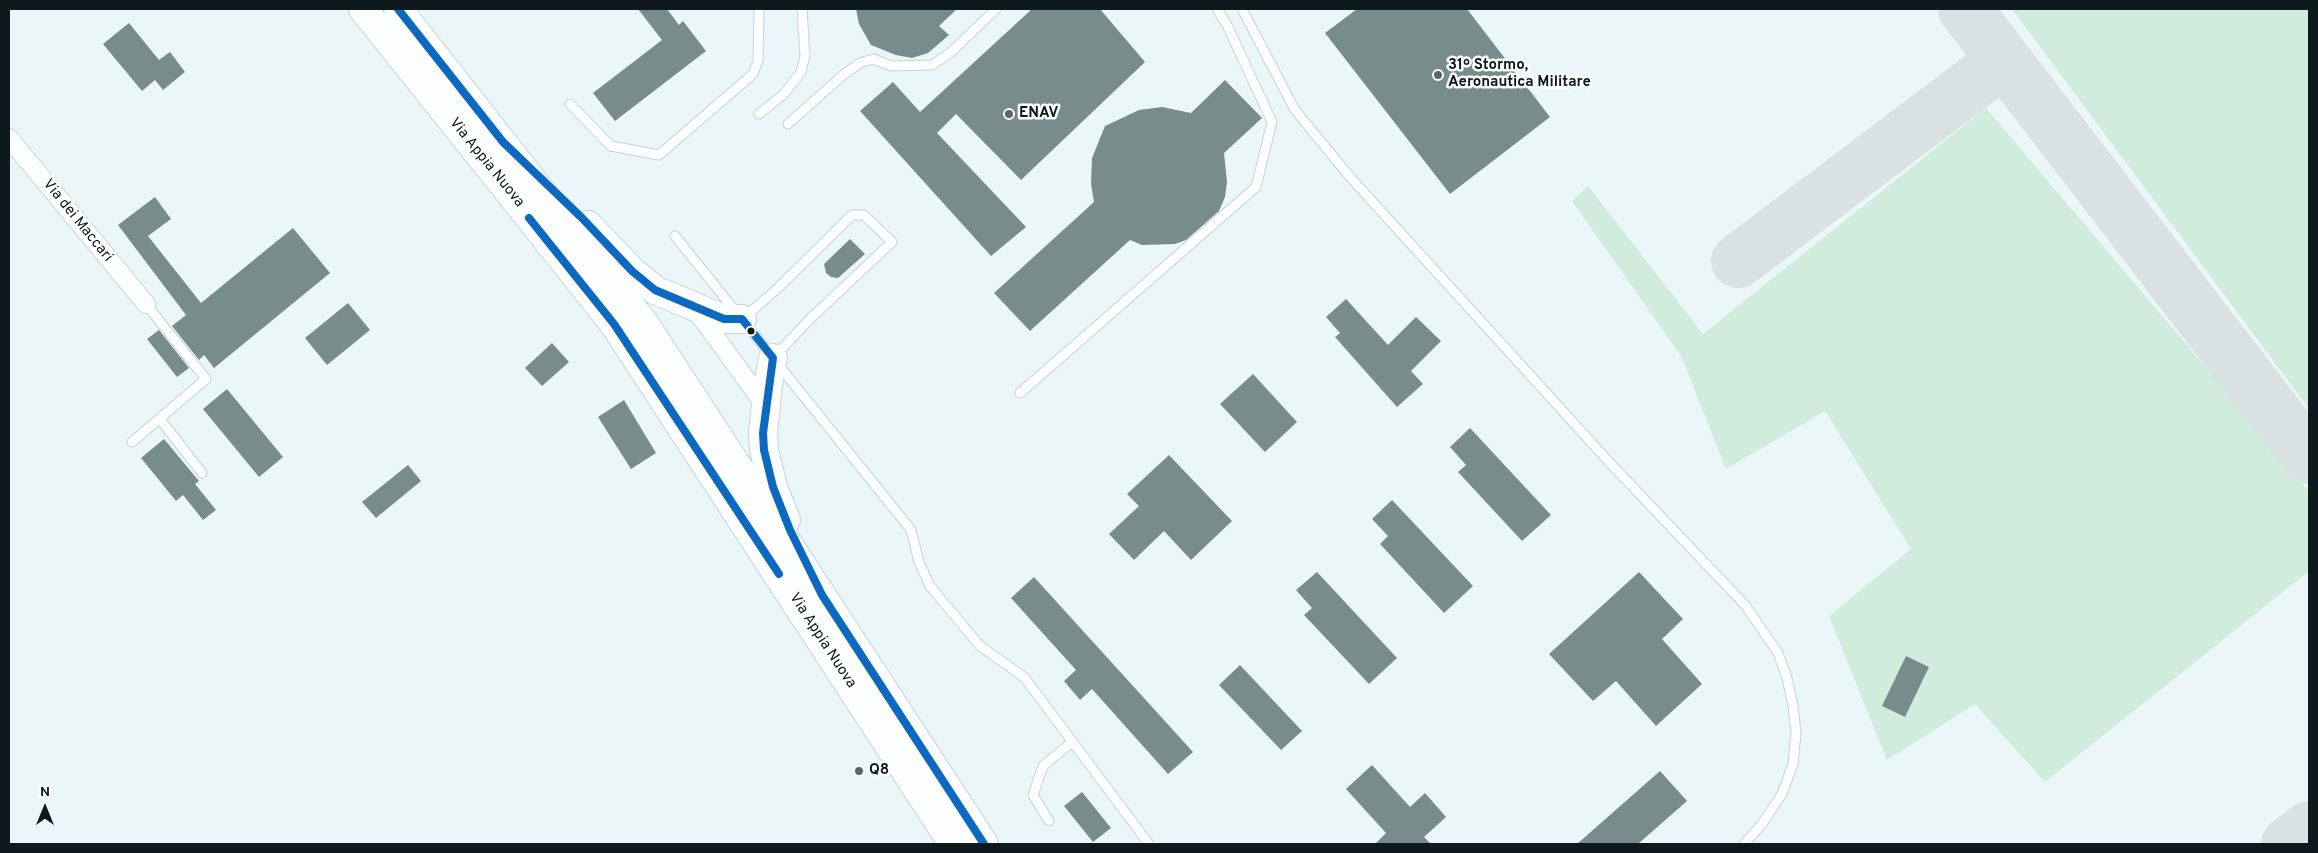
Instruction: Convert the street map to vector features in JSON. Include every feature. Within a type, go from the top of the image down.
[{"type":"main road","name":"Via Appia Nuova","points":[[363,9],[614,324],[953,844]]},
{"type":"main road","name":"Via Appia Nuova","points":[[398,9],[644,323],[984,844]]},
{"type":"main road","points":[[503,142],[645,283],[655,290],[724,319],[742,319]]},
{"type":"main road","points":[[773,358],[763,433],[764,450],[773,487],[790,530],[822,596]]},
{"type":"street","name":"Via dei Maccari","points":[[9,138],[146,304]]},
{"type":"street","points":[[694,306],[766,407]]},
{"type":"lane","points":[[570,104],[611,146],[659,155],[753,74],[758,61],[760,9]]},
{"type":"lane","points":[[759,114],[784,94],[801,72],[805,56],[802,9]]},
{"type":"lane","points":[[788,124],[843,75],[860,63],[873,59],[891,66],[932,65],[950,53],[996,9]]},
{"type":"lane","points":[[1020,393],[1256,187],[1272,122],[1227,25],[1217,9]]},
{"type":"lane","points":[[1242,9],[1294,110],[1350,177],[1610,462],[1745,605],[1778,653],[1788,678],[1793,706],[1796,733],[1793,764],[1782,794],[1762,824],[1744,844]]},
{"type":"lane","points":[[742,319],[779,287],[852,215],[864,215],[892,242],[811,318],[773,358]]},
{"type":"lane","points":[[675,236],[911,530],[919,562],[930,586],[980,646],[1024,677],[1149,844]]},
{"type":"lane","points":[[132,442],[206,379],[146,304]]},
{"type":"lane","points":[[160,419],[202,473]]},
{"type":"lane","points":[[1049,821],[1033,795],[1043,766],[1072,742]]},
{"type":"green space","points":[[2012,9],[2309,9],[2309,409]]},
{"type":"green space","points":[[1986,108],[2296,474],[2309,492],[2309,571],[2045,782],[1975,704],[1887,760],[1829,616],[1911,549],[1825,411],[1726,469],[1681,356],[1572,201],[1588,186],[1703,334]]},
{"type":"building","points":[[638,9],[667,9],[679,25],[683,21],[706,51],[615,121],[593,93],[662,40]]},
{"type":"building","points":[[856,9],[957,9],[939,26],[949,35],[928,53],[912,58],[896,55],[871,45],[859,24]]},
{"type":"building","points":[[1032,9],[1100,9],[1145,62],[1021,180],[956,114],[937,133],[1026,227],[991,256],[860,111],[893,82],[920,112]]},
{"type":"building","name":"31º Stormo, Aeronautica Militare","points":[[1357,9],[1467,9],[1550,117],[1450,194],[1325,33]]},
{"type":"building","points":[[129,23],[159,60],[170,52],[185,72],[163,90],[155,80],[142,91],[103,44]]},
{"type":"building","points":[[1225,80],[1262,118],[1224,153],[1227,182],[1225,197],[1219,211],[1186,240],[1175,244],[1142,245],[1130,240],[1030,331],[994,293],[1094,202],[1091,184],[1092,158],[1105,126],[1139,110],[1162,107],[1191,113]]},
{"type":"building","points":[[155,197],[171,219],[148,236],[201,303],[293,228],[330,273],[214,368],[204,355],[199,360],[172,326],[186,315],[118,225]]},
{"type":"building","points":[[850,239],[865,254],[838,278],[831,277],[826,273],[824,264]]},
{"type":"building","points":[[1346,299],[1388,345],[1416,317],[1441,341],[1411,371],[1423,384],[1397,407],[1335,337],[1340,333],[1326,317]]},
{"type":"building","points":[[348,303],[370,330],[327,365],[305,338]]},
{"type":"building","points":[[159,330],[189,368],[177,377],[147,339]]},
{"type":"building","points":[[552,343],[569,362],[542,386],[525,368]]},
{"type":"building","points":[[1253,374],[1297,422],[1265,452],[1220,404]]},
{"type":"building","points":[[227,389],[283,457],[259,477],[203,409]]},
{"type":"building","points":[[624,400],[656,453],[631,469],[598,417]]},
{"type":"building","points":[[1470,428],[1551,515],[1522,541],[1458,472],[1466,465],[1450,447]]},
{"type":"building","points":[[164,439],[199,481],[195,484],[216,510],[203,520],[183,495],[176,501],[141,458]]},
{"type":"building","points":[[1169,455],[1232,521],[1191,560],[1164,531],[1134,560],[1109,534],[1139,506],[1127,494]]},
{"type":"building","points":[[408,465],[421,481],[376,518],[362,502]]},
{"type":"building","points":[[1392,500],[1473,586],[1444,613],[1380,544],[1388,536],[1372,519]]},
{"type":"building","points":[[1317,572],[1397,658],[1369,684],[1304,615],[1312,608],[1296,590]]},
{"type":"building","points":[[1639,572],[1683,619],[1662,639],[1702,684],[1656,726],[1616,681],[1593,701],[1549,654]]},
{"type":"building","points":[[1034,577],[1193,752],[1168,774],[1092,689],[1080,700],[1064,681],[1076,670],[1011,598]]},
{"type":"building","points":[[1906,656],[1929,667],[1905,717],[1882,706]]},
{"type":"building","points":[[1240,665],[1302,731],[1281,750],[1219,685]]},
{"type":"building","points":[[1372,765],[1410,807],[1425,793],[1446,817],[1424,837],[1431,844],[1375,844],[1386,833],[1346,789]]},
{"type":"building","points":[[1660,771],[1687,801],[1638,844],[1577,844]]},
{"type":"building","points":[[1082,792],[1111,828],[1093,842],[1064,806]]},
{"type":"taxiway","points":[[1965,9],[2309,457]]},
{"type":"taxiway","points":[[1738,261],[1995,67],[2013,73]]},
{"type":"taxiway","points":[[2288,844],[2309,828]]},
{"type":"transit line","points":[[398,9],[503,142],[582,218],[632,271],[655,290],[724,319],[742,319],[773,358],[763,433],[764,450],[773,487],[790,530],[822,595],[984,844]]},
{"type":"transit line","points":[[529,218],[614,324],[779,574]]},
{"type":"place","name":"31º Stormo, Aeronautica Militare","points":[[1438,75]]},
{"type":"place","name":"ENAV","points":[[1009,114]]},
{"type":"place","name":"Q8","points":[[859,771]]}]
